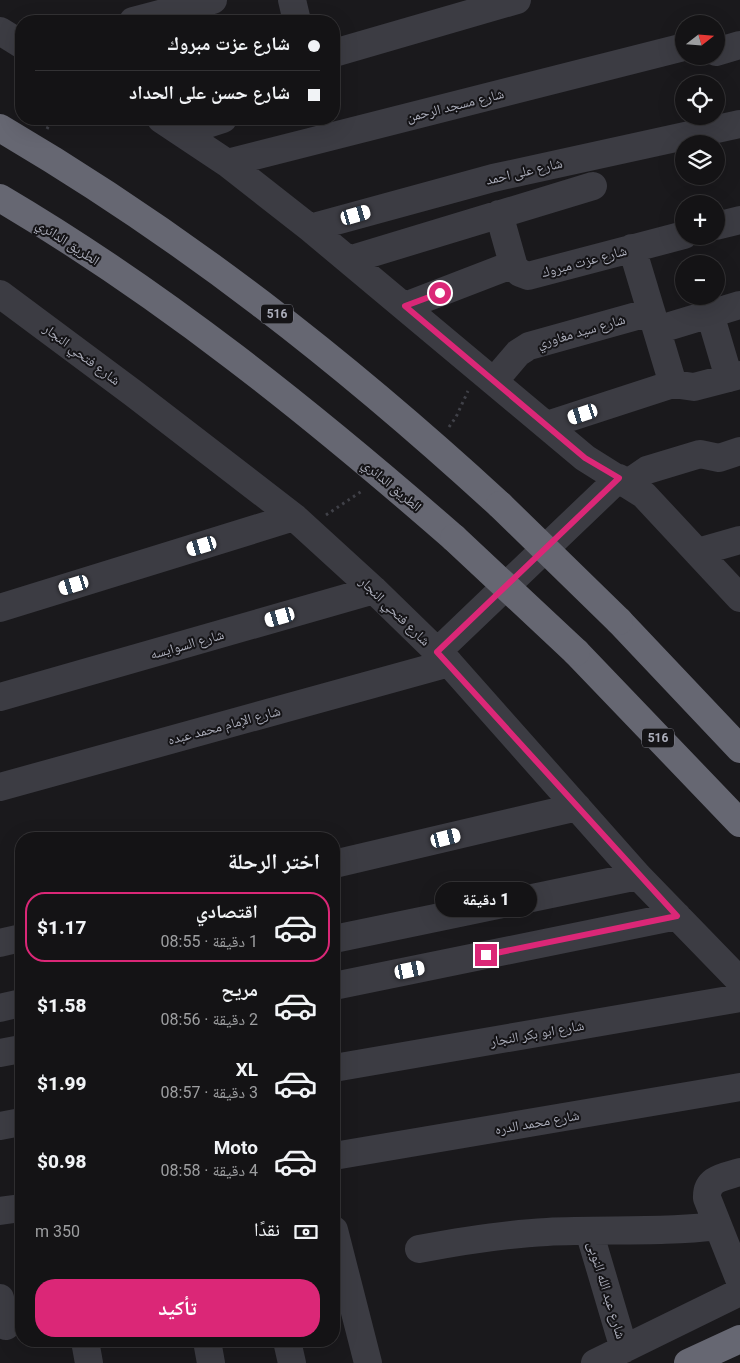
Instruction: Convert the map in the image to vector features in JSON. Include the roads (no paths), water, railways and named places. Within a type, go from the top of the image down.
[{"type":"highway","name":"516","points":[[0,128],[119,201],[200,257],[356,377],[500,505],[619,621],[740,749]]},
{"type":"highway","name":"الطريق الدائري","points":[[8,203],[175,314],[314,420],[384,477],[454,538],[576,652],[740,823]]},
{"type":"highway","points":[[688,1363],[740,1339]]},
{"type":"street","points":[[156,15],[213,0]]},
{"type":"street","points":[[292,0],[296,15]]},
{"type":"street","points":[[340,51],[518,0]]},
{"type":"street","points":[[0,31],[15,40]]},
{"type":"street","points":[[725,50],[740,46]]},
{"type":"street","name":"شارع مسجد الرحمن","points":[[227,163],[675,48]]},
{"type":"street","name":"شارع على احمد","points":[[310,228],[475,182],[740,124]]},
{"type":"street","points":[[172,126],[227,163],[405,306],[483,382],[547,425],[585,458],[623,481],[661,512],[739,594]]},
{"type":"street","points":[[349,260],[593,186]]},
{"type":"street","points":[[405,306],[509,266],[514,266],[499,214]]},
{"type":"street","points":[[725,224],[740,220]]},
{"type":"street","name":"شارع عزت مبروك","points":[[514,266],[520,273],[528,276],[675,237]]},
{"type":"street","points":[[632,248],[673,384]]},
{"type":"street","name":"شارع فتحي النجار","points":[[0,294],[133,393],[294,518],[374,590],[443,657],[638,876],[740,982]]},
{"type":"street","name":"شارع سيد مغاوري","points":[[483,382],[518,353],[530,346],[654,321],[710,314],[740,305]]},
{"type":"street","points":[[547,425],[673,384],[694,387],[735,376],[710,314]]},
{"type":"street","points":[[443,657],[623,481],[647,470],[700,454],[719,458],[740,451]]},
{"type":"street","points":[[0,608],[294,518]]},
{"type":"street","points":[[698,552],[740,540]]},
{"type":"street","name":"شارع السوايسه","points":[[0,697],[374,590]]},
{"type":"street","name":"شارع الإمام محمد عبده","points":[[0,787],[443,657]]},
{"type":"street","points":[[340,863],[577,807]]},
{"type":"street","points":[[340,938],[638,876]]},
{"type":"street","points":[[340,985],[677,916]]},
{"type":"street","points":[[0,943],[15,939]]},
{"type":"street","name":"شارع ابو بكر النجار","points":[[340,1067],[740,998]]},
{"type":"street","points":[[0,1008],[15,1004]]},
{"type":"street","points":[[0,1053],[15,1050]]},
{"type":"street","name":"شارع محمد الدره","points":[[340,1155],[740,1087]]},
{"type":"street","points":[[0,1126],[15,1123]]},
{"type":"street","points":[[740,1172],[716,1179],[708,1187],[707,1198],[740,1281]]},
{"type":"street","points":[[0,1211],[15,1209]]},
{"type":"street","points":[[419,1249],[504,1235],[589,1231],[649,1232],[718,1226]]},
{"type":"street","name":"شارع عبد الله النوبى","points":[[589,1231],[624,1349]]},
{"type":"street","points":[[340,1253],[368,1363]]},
{"type":"street","points":[[595,1363],[740,1292]]},
{"type":"street","points":[[0,1298],[6,1326]]},
{"type":"street","points":[[86,1347],[89,1363]]},
{"type":"street","points":[[208,1347],[212,1363]]},
{"type":"street","points":[[289,1347],[292,1363]]}]
